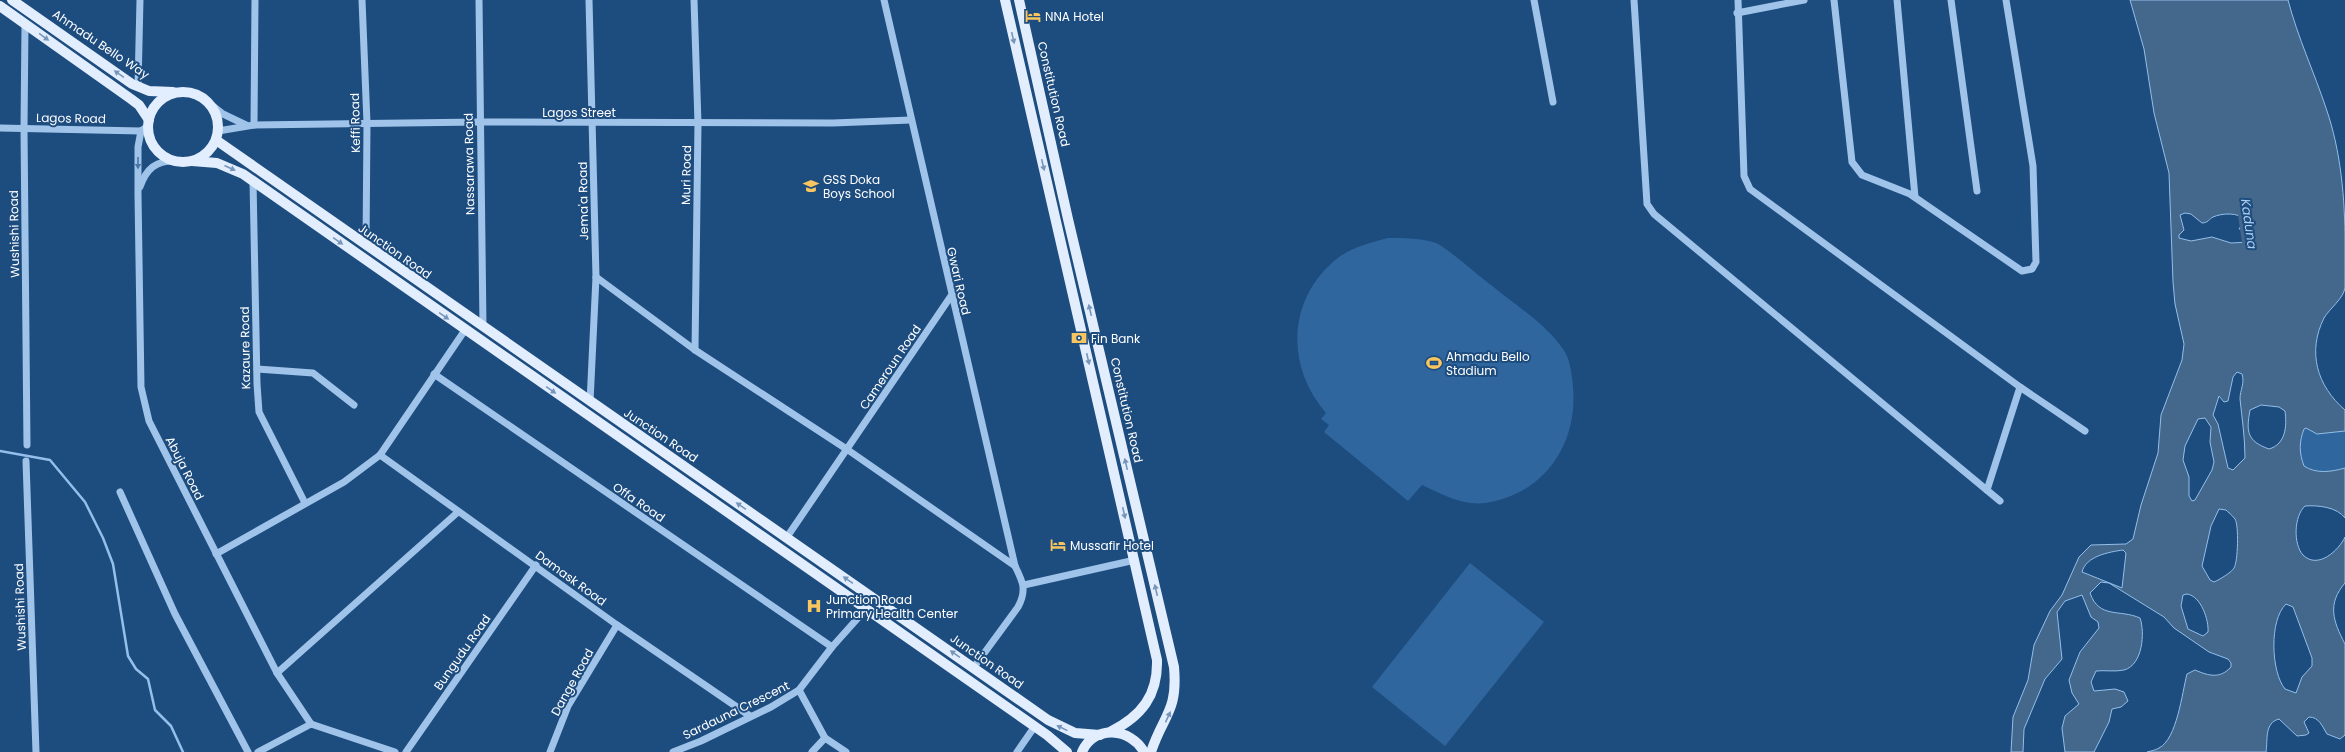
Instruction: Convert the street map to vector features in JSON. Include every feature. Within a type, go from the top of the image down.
[{"type":"main road","name":"Ahmadu Bello Way","points":[[12,0],[138,86],[159,92],[181,92]]},
{"type":"main road","points":[[1005,0],[1155,645],[1157,674],[1155,687],[1142,708],[1121,726],[1090,741],[1082,752]]},
{"type":"main road","name":"Constitution Road","points":[[1019,0],[1174,667],[1176,684],[1172,706],[1151,752]]},
{"type":"main road","points":[[0,6],[139,105],[150,137],[156,148],[164,156],[176,161],[192,161],[202,156],[217,135],[215,111],[209,103],[191,93],[181,92],[170,94],[160,100],[153,109],[146,125]]},
{"type":"main road","name":"Junction Road","points":[[217,135],[366,246],[1060,727],[1075,733],[1100,735]]},
{"type":"main road","name":"Junction Road","points":[[192,161],[217,163],[243,174],[1035,726],[1067,752]]},
{"type":"main road","points":[[1085,343],[1097,340]]},
{"type":"main road","points":[[1110,732],[1121,733],[1132,737],[1140,745],[1144,752]]},
{"type":"street","points":[[138,86],[140,0]]},
{"type":"street","points":[[250,125],[254,0]]},
{"type":"street","name":"Keffi Road","points":[[362,0],[367,124],[366,246]]},
{"type":"street","name":"Nassarawa Road","points":[[479,0],[479,122],[483,327]]},
{"type":"street","name":"Jema'a Road","points":[[589,0],[596,278],[590,402]]},
{"type":"street","name":"Muri Road","points":[[694,0],[698,123],[695,350]]},
{"type":"street","name":"Gwari Road","points":[[884,0],[950,296],[1015,566],[1024,585]]},
{"type":"street","points":[[1534,0],[1553,102]]},
{"type":"street","points":[[1634,0],[1647,204],[1650,209],[2000,501]]},
{"type":"street","points":[[1738,0],[1737,13],[1744,176],[1750,189],[2020,387],[2085,431]]},
{"type":"street","points":[[1737,13],[1804,0]]},
{"type":"street","points":[[1834,0],[1852,162],[1862,175],[1915,197],[2022,271],[2032,269],[2036,262],[2033,166],[2006,0]]},
{"type":"street","points":[[1897,0],[1915,197]]},
{"type":"street","points":[[1951,0],[1977,191]]},
{"type":"street","name":"Wushishi Road","points":[[25,24],[24,128],[27,445]]},
{"type":"street","name":"Lagos Street","points":[[209,103],[223,114],[250,125]]},
{"type":"street","name":"Lagos Street","points":[[217,135],[250,125],[479,122],[592,124],[911,120]]},
{"type":"street","name":"Lagos Road","points":[[0,128],[146,125]]},
{"type":"street","name":"Abuja Road","points":[[146,125],[138,148],[141,387],[143,403],[149,421],[278,673],[311,724]]},
{"type":"street","name":"Abuja Road","points":[[138,195],[142,180],[152,166],[166,160],[176,161]]},
{"type":"street","name":"Kazaure Road","points":[[253,181],[259,412],[305,503]]},
{"type":"street","name":"Gwari Road","points":[[596,278],[695,350],[848,450],[1015,566]]},
{"type":"street","name":"Cameroun Road","points":[[787,537],[848,450],[950,296]]},
{"type":"street","points":[[216,554],[344,482],[380,455],[465,330]]},
{"type":"street","points":[[257,369],[313,374],[354,405]]},
{"type":"street","name":"Offa Road","points":[[434,374],[832,647]]},
{"type":"street","points":[[1987,490],[2020,387]]},
{"type":"street","name":"Damask Road","points":[[380,455],[458,512],[536,565],[617,625],[750,716]]},
{"type":"street","name":"Wushishi Road","points":[[26,461],[36,752]]},
{"type":"street","points":[[120,492],[175,614],[248,752]]},
{"type":"street","points":[[278,673],[458,512]]},
{"type":"street","points":[[974,668],[1018,607],[1023,597],[1024,585],[1135,560]]},
{"type":"street","name":"Bungudu Road","points":[[406,752],[536,565]]},
{"type":"street","name":"Sardauna Crescent","points":[[673,752],[700,741],[771,707],[799,690],[832,647],[866,609]]},
{"type":"street","name":"Dange Road","points":[[550,752],[568,706],[617,625]]},
{"type":"street","points":[[799,690],[812,717],[825,738],[846,752]]},
{"type":"street","points":[[258,752],[311,724],[395,752]]},
{"type":"street","points":[[1017,752],[1035,726]]},
{"type":"street","points":[[812,752],[825,738]]},
{"type":"shaded area","name":"Ahmadu Bello Stadium","points":[[1388,238],[1418,239],[1430,241],[1441,246],[1539,323],[1556,340],[1567,357],[1572,377],[1573,408],[1570,428],[1563,447],[1553,463],[1540,478],[1524,489],[1506,498],[1485,503],[1469,503],[1452,498],[1422,485],[1408,501],[1324,432],[1329,425],[1321,419],[1326,413],[1312,394],[1303,374],[1298,353],[1298,332],[1301,311],[1310,291],[1322,273],[1339,257],[1356,248]]},
{"type":"shaded area","points":[[2306,428],[2317,434],[2345,431],[2345,468],[2324,472],[2309,469],[2304,466],[2300,452],[2300,443],[2304,429]]},
{"type":"shaded area","points":[[1470,563],[1544,622],[1445,746],[1372,687]]},
{"type":"water","points":[[2130,0],[2288,0],[2296,28],[2331,124],[2339,158],[2343,192],[2345,226],[2345,288],[2342,296],[2324,318],[2316,343],[2316,356],[2322,379],[2335,401],[2345,410],[2345,431],[2317,434],[2306,428],[2302,434],[2300,448],[2304,466],[2309,469],[2324,472],[2345,468],[2345,518],[2342,514],[2332,509],[2321,506],[2305,506],[2299,516],[2296,537],[2303,555],[2309,559],[2315,560],[2321,559],[2333,552],[2345,537],[2345,583],[2339,591],[2334,605],[2337,628],[2345,644],[2345,735],[2340,739],[2327,734],[2320,722],[2312,717],[2309,717],[2304,722],[2309,733],[2306,735],[2297,736],[2279,719],[2274,721],[2269,728],[2266,752],[2147,752],[2159,748],[2165,743],[2170,735],[2178,715],[2187,674],[2195,670],[2205,674],[2218,675],[2227,671],[2231,667],[2231,663],[2228,659],[2209,652],[2174,628],[2164,617],[2109,583],[2101,582],[2090,593],[2094,601],[2099,607],[2105,610],[2140,618],[2142,624],[2142,639],[2139,655],[2130,667],[2121,671],[2096,671],[2091,682],[2094,691],[2115,689],[2124,692],[2128,701],[2121,707],[2112,709],[2109,722],[2094,752],[2065,752],[2062,728],[2065,716],[2079,704],[2072,693],[2069,680],[2080,652],[2099,628],[2098,622],[2091,617],[2082,595],[2065,601],[2057,612],[2062,659],[2045,679],[2024,729],[2023,752],[2011,752],[2013,717],[2028,680],[2034,645],[2050,611],[2062,595],[2079,557],[2091,545],[2126,544],[2133,539],[2141,505],[2158,453],[2161,415],[2182,360],[2184,344],[2175,304],[2173,282],[2169,173],[2154,113],[2144,49]],"holes":[[[2185,213],[2191,214],[2202,223],[2217,216],[2235,214],[2245,220],[2239,229],[2254,228],[2255,234],[2250,242],[2231,243],[2212,237],[2191,241],[2179,238],[2179,235],[2184,230],[2180,215]],[[2237,372],[2242,374],[2243,380],[2240,399],[2245,458],[2233,470],[2228,468],[2218,424],[2213,415],[2219,396],[2224,402],[2228,401],[2233,377]],[[2261,405],[2279,407],[2285,411],[2286,423],[2284,434],[2282,439],[2275,447],[2269,449],[2256,443],[2250,435],[2248,424],[2250,410]],[[2205,418],[2211,427],[2210,442],[2214,462],[2212,470],[2195,500],[2192,501],[2189,496],[2189,477],[2183,460],[2185,446],[2198,419]],[[2219,509],[2226,510],[2235,519],[2237,528],[2237,551],[2234,568],[2228,574],[2214,582],[2210,580],[2202,566],[2211,526]],[[2123,550],[2126,553],[2122,588],[2082,572],[2088,562],[2111,552]],[[2187,594],[2196,599],[2203,609],[2207,621],[2208,632],[2203,636],[2188,629],[2181,606],[2183,595]],[[2286,604],[2293,607],[2312,658],[2312,666],[2302,677],[2296,693],[2285,689],[2280,681],[2277,671],[2274,646],[2277,622]]]},
{"type":"waterway","name":"Kaduna","points":[[2245,207],[2253,264]]},
{"type":"waterway","points":[[0,451],[50,460],[85,502],[103,538],[113,564],[128,656],[136,669],[148,679],[155,710],[171,726],[183,752]]},
{"type":"place","name":"NNA Hotel","points":[[1033,16]]},
{"type":"place","name":"GSS Doka Boys School","points":[[811,186]]},
{"type":"place","name":"Fin Bank","points":[[1079,338]]},
{"type":"place","name":"Ahmadu Bello Stadium","points":[[1434,363]]},
{"type":"place","name":"Mussafir Hotel","points":[[1058,545]]},
{"type":"place","name":"Junction Road Primary Health Center","points":[[814,606]]}]
